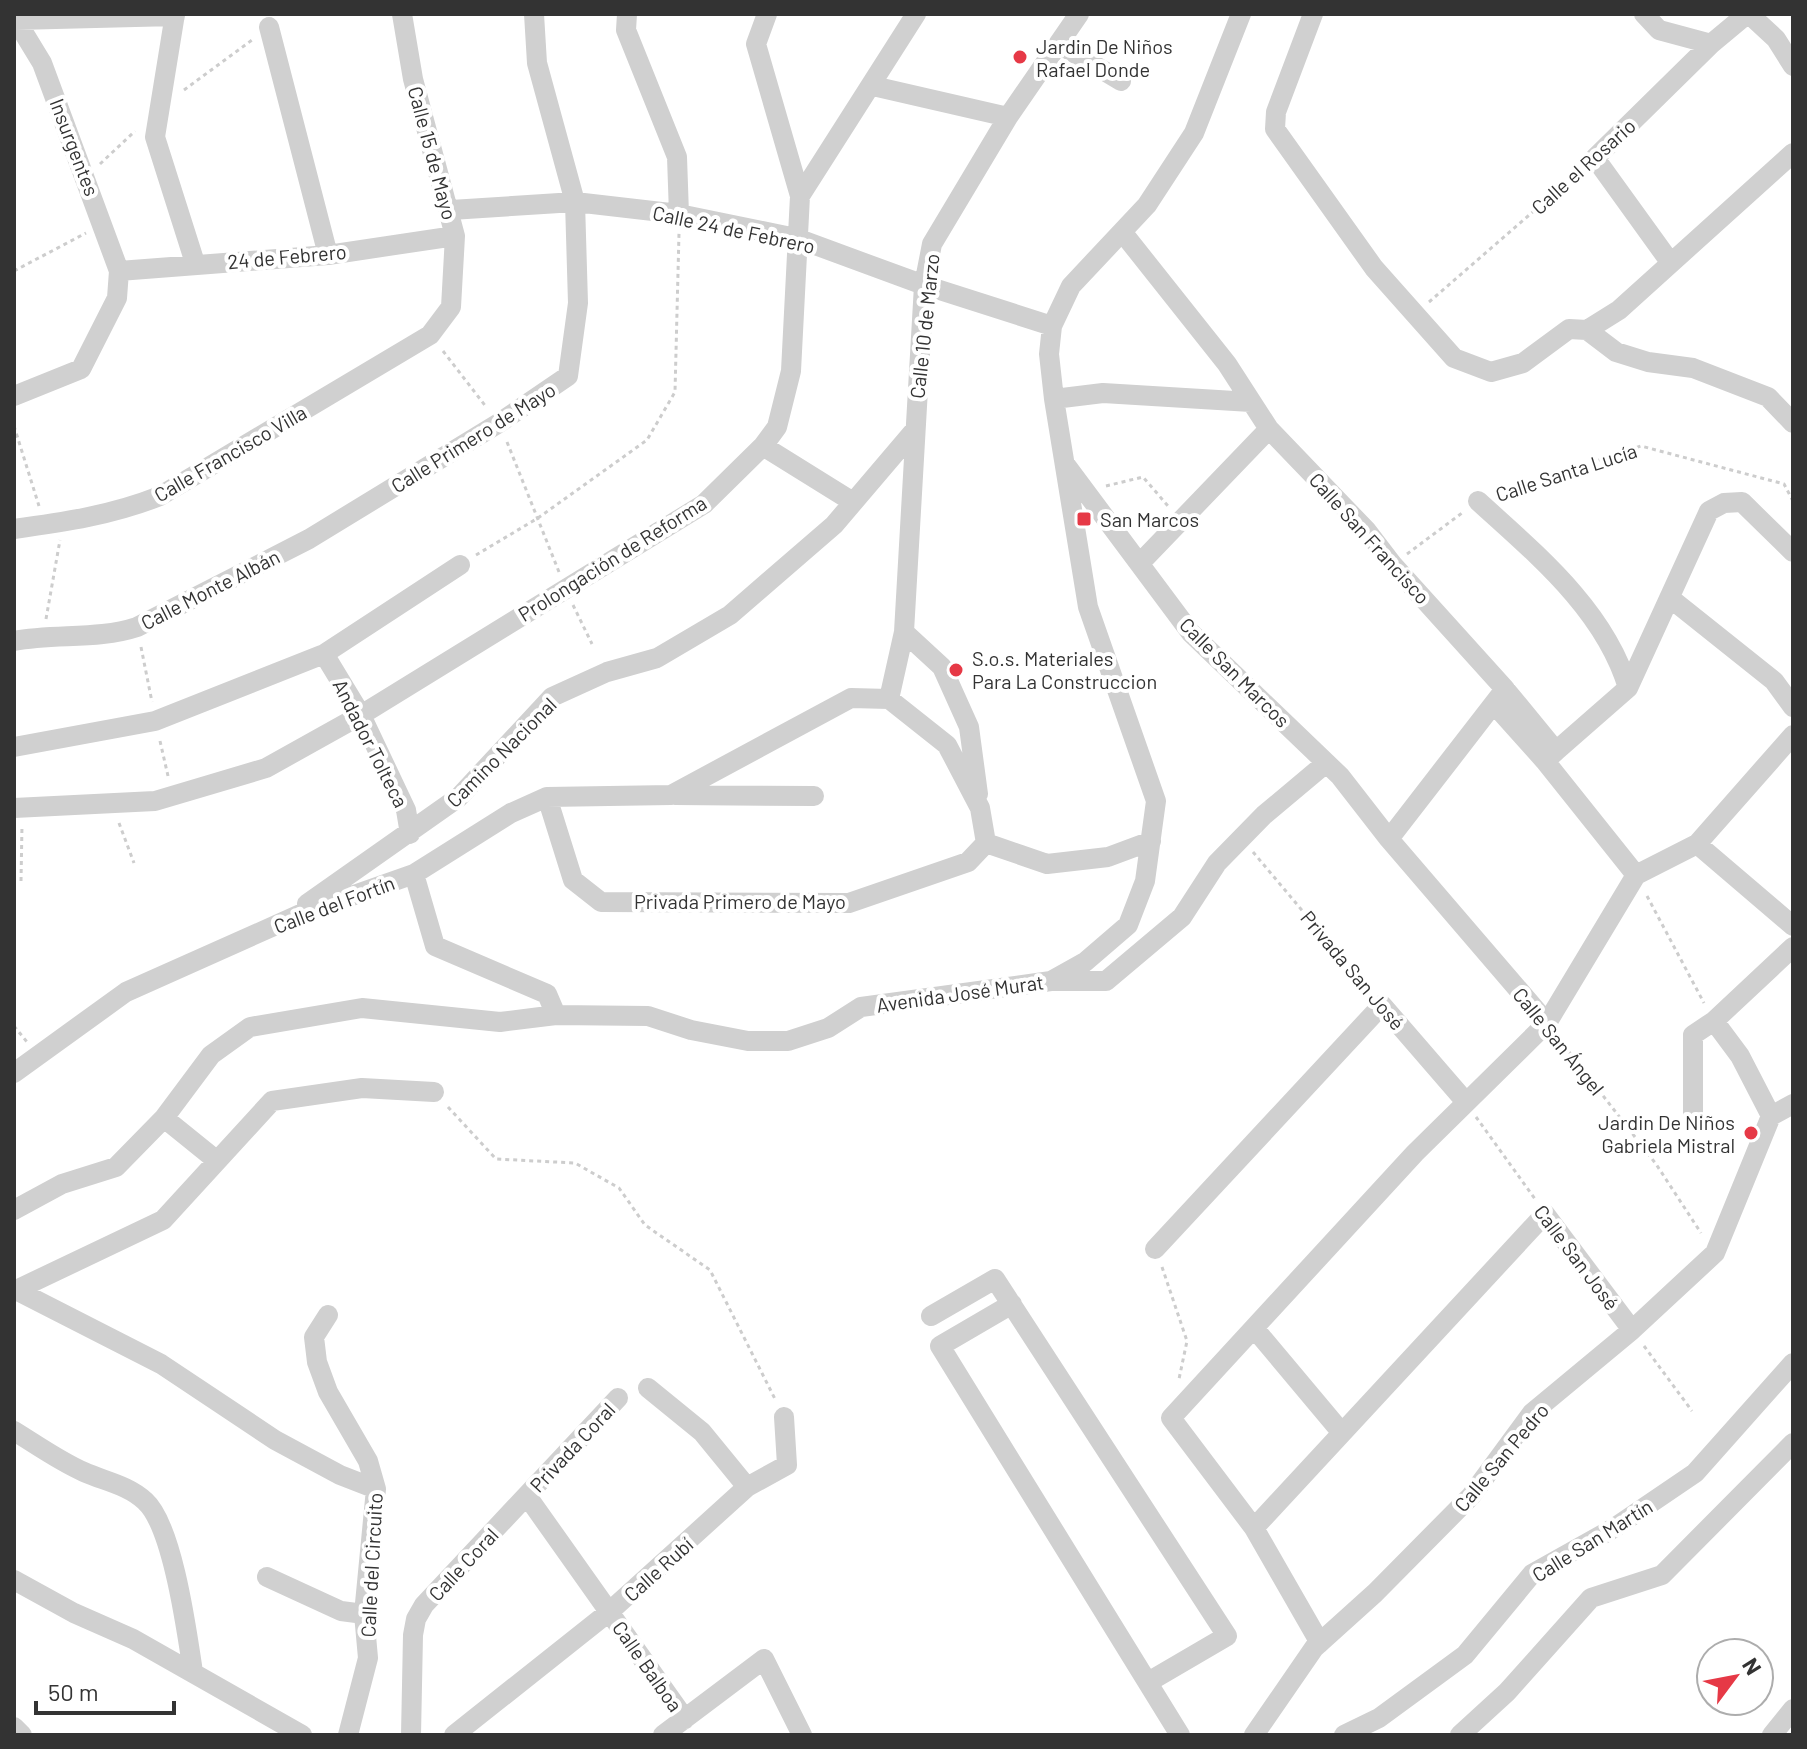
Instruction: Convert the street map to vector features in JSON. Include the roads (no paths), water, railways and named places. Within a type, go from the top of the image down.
[{"type":"street","name":"Calle 15 de Mayo","points":[[402,14],[413,79],[451,210],[455,236],[451,307],[430,335]]},
{"type":"street","name":"Calle Primero de Mayo","points":[[309,539],[499,423],[568,376],[578,303],[575,202],[537,63],[534,14]]},
{"type":"street","points":[[627,14],[626,30],[677,157],[679,214]]},
{"type":"street","points":[[767,14],[756,44],[800,196]]},
{"type":"street","name":"Prolongación de Reforma","points":[[18,809],[112,804],[172,796],[266,768],[361,715],[565,586],[704,504],[763,446],[777,427],[791,371],[800,196],[873,86],[916,14]]},
{"type":"street","name":"Calle 10 de Marzo","points":[[889,699],[904,632],[924,285],[932,244],[1008,117],[1079,14]]},
{"type":"street","name":"Avenida José Murat","points":[[14,1210],[62,1184],[116,1167],[164,1118],[211,1055],[250,1027],[362,1008],[500,1022],[556,1015],[648,1016],[691,1030],[748,1041],[788,1041],[828,1028],[861,1007],[1051,981],[1085,962],[1128,925],[1145,881],[1156,801],[1088,607],[1054,399],[1049,354],[1052,326],[1071,286],[1147,205],[1194,133],[1241,14]]},
{"type":"street","points":[[1313,14],[1276,112],[1275,129],[1374,268],[1454,358],[1491,372],[1523,363],[1569,329],[1587,330],[1616,352],[1648,362],[1693,368],[1768,397],[1793,423]]},
{"type":"street","points":[[1644,14],[1659,30],[1711,44]]},
{"type":"street","points":[[1748,14],[1776,39],[1793,66]]},
{"type":"street","name":"Calle el Rosario","points":[[1670,262],[1595,158],[1711,44],[1748,14]]},
{"type":"street","points":[[15,19],[175,15],[155,137],[195,263]]},
{"type":"street","name":"Insurgentes","points":[[15,19],[42,63],[103,224],[119,278]]},
{"type":"street","points":[[269,27],[328,255]]},
{"type":"street","points":[[1059,44],[1121,81]]},
{"type":"street","points":[[873,86],[1008,117]]},
{"type":"street","points":[[1587,330],[1619,310],[1793,153]]},
{"type":"street","name":"Calle 24 de Febrero","points":[[451,210],[575,202],[679,214],[796,238],[924,285],[1052,326]]},
{"type":"street","name":"Calle San Francisco","points":[[1123,233],[1227,364],[1269,429],[1367,531],[1550,756],[1636,875]]},
{"type":"street","name":"24 de Febrero","points":[[119,278],[195,263],[328,255],[455,236]]},
{"type":"street","points":[[14,396],[81,369],[117,298],[119,278]]},
{"type":"street","name":"Calle Francisco Villa","points":[[14,529],[126,510],[160,496],[430,335]]},
{"type":"street","points":[[1054,399],[1103,393],[1251,402]]},
{"type":"street","points":[[1141,562],[1269,429]]},
{"type":"street","name":"Camino Nacional","points":[[270,929],[459,797],[552,697],[607,672],[657,658],[730,615],[834,525],[914,431]]},
{"type":"street","points":[[763,446],[853,502]]},
{"type":"street","name":"Calle San Marcos","points":[[1062,461],[1141,562],[1191,633],[1326,763],[1389,839]]},
{"type":"street","points":[[1478,501],[1590,612],[1622,667],[1628,688]]},
{"type":"street","points":[[1550,756],[1628,688],[1709,511],[1724,503],[1742,502],[1793,552]]},
{"type":"street","name":"Calle Monte Albán","points":[[14,641],[43,635],[118,633],[137,627],[309,539]]},
{"type":"street","points":[[14,747],[155,721],[324,654],[460,565]]},
{"type":"street","points":[[1670,598],[1774,681],[1793,707]]},
{"type":"street","points":[[904,632],[942,667],[969,727],[986,843],[1047,864],[1108,857],[1151,841]]},
{"type":"street","name":"Andador Tolteca","points":[[324,654],[361,715],[406,810],[410,834]]},
{"type":"street","points":[[1389,839],[1500,696]]},
{"type":"street","name":"Calle del Fortín","points":[[671,795],[851,698],[889,699]]},
{"type":"street","points":[[889,699],[947,745],[980,808]]},
{"type":"street","points":[[1320,1643],[1254,1528],[1171,1418],[1465,1101],[1547,1023],[1636,875],[1697,844],[1793,735]]},
{"type":"street","points":[[1051,981],[1106,981],[1182,917],[1217,863],[1264,815],[1326,763]]},
{"type":"street","name":"Calle del Fortín","points":[[14,1073],[126,992],[270,929],[414,874],[511,813],[547,797],[814,796]]},
{"type":"street","name":"Privada Primero de Mayo","points":[[547,797],[573,880],[601,902],[849,903],[968,862],[986,843]]},
{"type":"street","name":"Calle San Ángel","points":[[1389,839],[1547,1023]]},
{"type":"street","points":[[1697,844],[1793,926]]},
{"type":"street","points":[[414,874],[435,946],[547,994],[556,1015]]},
{"type":"street","points":[[1693,1120],[1693,1035],[1714,1021],[1793,947]]},
{"type":"street","name":"Privada San José","points":[[1155,1249],[1382,1005],[1465,1101]]},
{"type":"street","points":[[1714,1021],[1740,1056],[1771,1116],[1793,1104]]},
{"type":"street","points":[[15,1291],[163,1220],[272,1101],[362,1088],[434,1092]]},
{"type":"street","name":"Calle San Pedro","points":[[1254,1735],[1320,1643],[1471,1496],[1532,1413],[1632,1330],[1715,1253],[1771,1116]]},
{"type":"street","points":[[164,1118],[216,1160]]},
{"type":"street","name":"Calle San José","points":[[1342,1433],[1545,1214],[1632,1330]]},
{"type":"street","points":[[931,1316],[995,1279],[1227,1636],[1150,1681]]},
{"type":"street","points":[[15,1291],[161,1364],[275,1440],[340,1475],[376,1489]]},
{"type":"street","points":[[1012,1304],[940,1346],[1150,1681],[1180,1735]]},
{"type":"street","name":"Calle del Circuito","points":[[328,1315],[314,1337],[317,1362],[328,1392],[368,1461],[376,1489],[364,1614],[368,1658],[348,1735]]},
{"type":"street","points":[[1254,1328],[1342,1433],[1254,1528]]},
{"type":"street","name":"Calle San Martín","points":[[1344,1735],[1379,1718],[1465,1655],[1532,1574],[1614,1528],[1695,1473],[1793,1363]]},
{"type":"street","points":[[648,1388],[702,1432],[747,1487]]},
{"type":"street","name":"Privada Coral","points":[[527,1496],[618,1398]]},
{"type":"street","name":"Calle Rubí","points":[[454,1735],[609,1612],[747,1487],[787,1465],[784,1417]]},
{"type":"street","points":[[14,1431],[81,1471],[132,1491],[148,1503],[159,1521],[177,1586],[193,1672]]},
{"type":"street","points":[[1460,1735],[1507,1692],[1591,1598],[1662,1575],[1793,1443]]},
{"type":"street","name":"Calle Balboa","points":[[527,1496],[685,1719]]},
{"type":"street","name":"Calle Coral","points":[[411,1735],[416,1619],[424,1605],[527,1496]]},
{"type":"street","points":[[267,1577],[341,1611],[364,1614]]},
{"type":"street","points":[[14,1580],[193,1672],[302,1735]]},
{"type":"street","points":[[663,1735],[764,1659],[802,1735]]},
{"type":"street","points":[[1772,1735],[1793,1709]]},
{"type":"street","points":[[14,1727],[22,1735]]},
{"type":"place","name":"Jardin De Niños Rafael Donde","points":[[1020,57]]},
{"type":"place","name":"San Marcos","points":[[1084,519]]},
{"type":"place","name":"S.o.s. Materiales Para La Construccion","points":[[956,670]]},
{"type":"place","name":"Jardin De Niños Gabriela Mistral","points":[[1751,1133]]}]
